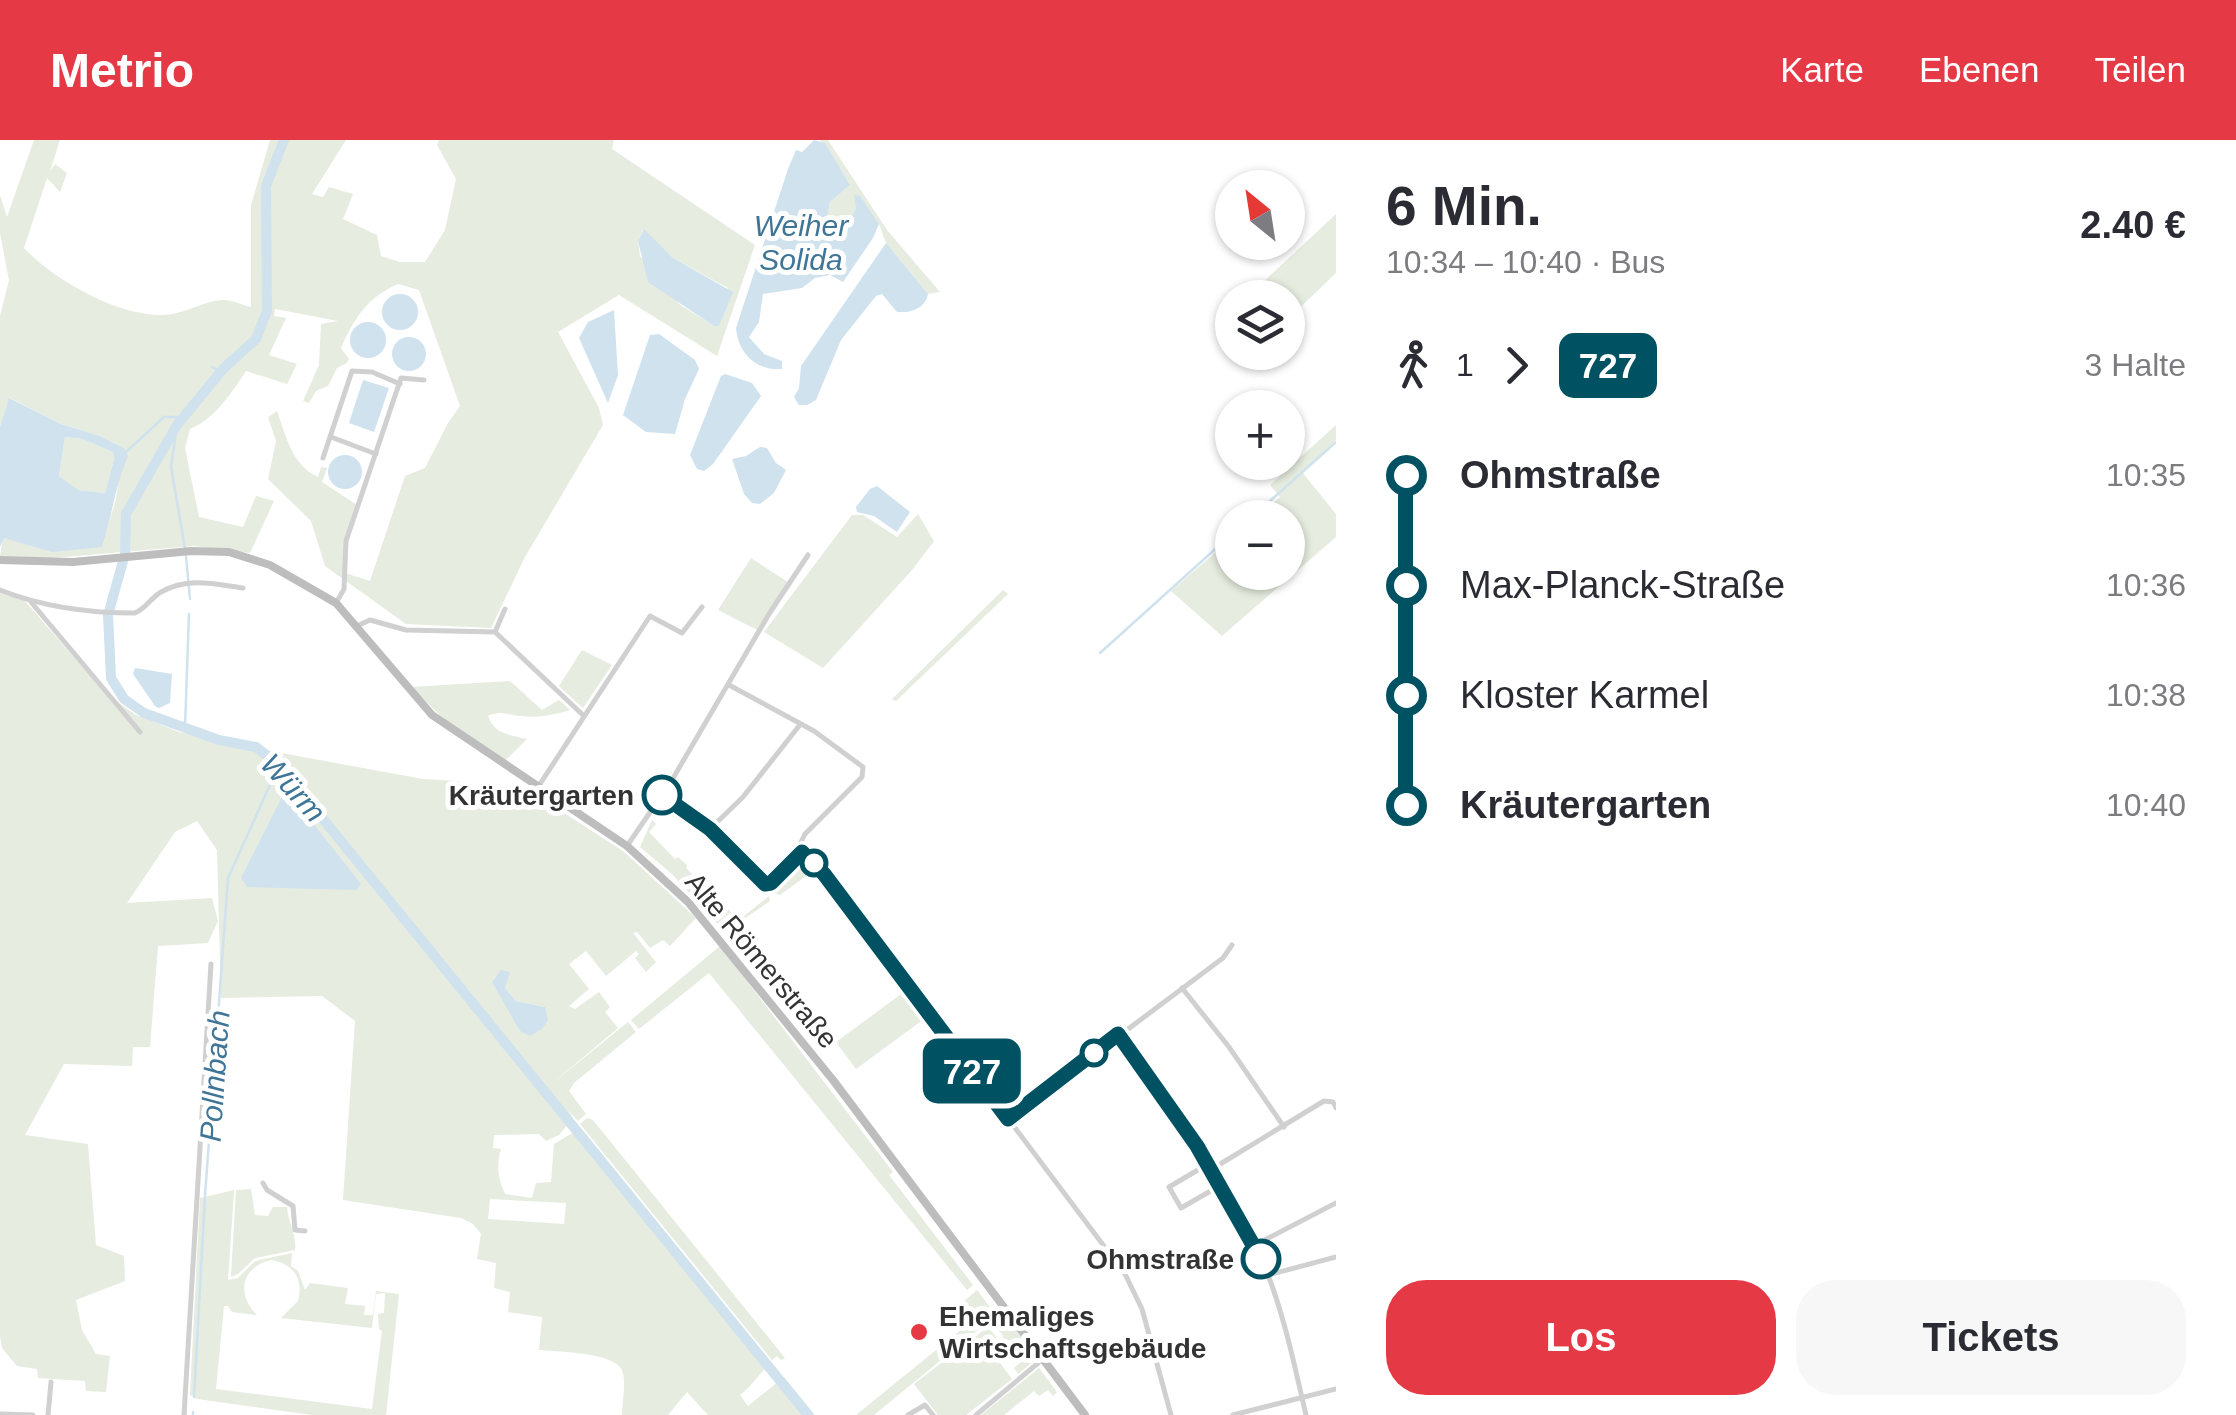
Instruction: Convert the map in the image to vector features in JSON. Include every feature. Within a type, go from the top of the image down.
[{"type":"main road","name":"Alte Römerstraße","points":[[0,560],[44,563],[210,550],[248,557],[299,579],[336,603],[432,715],[627,846],[667,880],[732,953],[1085,1415]]},
{"type":"street","points":[[323,458],[352,370],[360,369],[400,384]]},
{"type":"street","points":[[336,603],[344,589],[346,541],[401,378],[424,380]]},
{"type":"street","points":[[330,437],[376,454]]},
{"type":"street","points":[[627,846],[730,686],[769,614],[808,554]]},
{"type":"street","points":[[0,590],[31,602],[115,612],[144,609],[155,596],[181,584],[242,588]]},
{"type":"street","points":[[31,602],[140,732]]},
{"type":"street","points":[[538,787],[650,616],[682,633],[702,607]]},
{"type":"street","points":[[495,632],[504,609]]},
{"type":"street","points":[[358,625],[370,620],[406,630],[495,632],[584,716]]},
{"type":"street","points":[[730,686],[832,743],[861,764],[864,772],[805,834],[800,842],[802,852],[824,874],[1094,1230],[1136,1292],[1171,1415]]},
{"type":"street","points":[[710,829],[751,788],[800,725]]},
{"type":"street","points":[[662,795],[710,829],[765,884],[771,883],[802,852]]},
{"type":"street","points":[[1008,1119],[1223,958],[1232,944]]},
{"type":"street","points":[[184,1415],[211,964]]},
{"type":"street","points":[[1182,988],[1284,1126]]},
{"type":"street","points":[[1118,1034],[1210,1166],[1255,1245],[1268,1275],[1306,1415]]},
{"type":"street","points":[[1221,1185],[1181,1208],[1169,1187],[1324,1101],[1332,1102],[1336,1108]]},
{"type":"street","points":[[263,1183],[267,1190],[293,1206],[295,1230],[305,1231]]},
{"type":"street","points":[[1255,1245],[1336,1203]]},
{"type":"street","points":[[1268,1275],[1336,1257]]},
{"type":"street","points":[[976,1415],[1044,1359]]},
{"type":"street","points":[[48,1415],[51,1382]]},
{"type":"street","points":[[1233,1415],[1336,1389]]},
{"type":"street","points":[[908,1415],[920,1405],[925,1405],[933,1415]]},
{"type":"street","points":[[0,1414],[33,1415]]},
{"type":"shaded area","points":[[34,140],[60,140],[50,171],[55,164],[67,173],[60,192],[47,178],[24,248],[37,260],[87,294],[143,313],[169,314],[221,300],[251,307],[251,205],[270,140],[346,140],[312,194],[323,197],[329,187],[353,194],[343,219],[377,235],[381,256],[400,262],[425,262],[445,230],[456,179],[437,145],[439,140],[614,140],[612,149],[755,245],[717,356],[619,295],[558,332],[599,408],[603,425],[525,557],[491,628],[406,624],[325,566],[311,521],[268,479],[276,441],[268,417],[277,411],[291,449],[302,465],[318,477],[321,467],[327,468],[322,482],[357,505],[346,541],[345,573],[370,581],[405,476],[425,468],[460,406],[419,290],[398,284],[378,295],[357,318],[341,348],[349,359],[347,363],[337,368],[328,386],[316,391],[309,403],[303,401],[319,365],[321,324],[338,321],[275,309],[274,316],[286,318],[269,355],[297,364],[287,384],[246,371],[215,412],[190,429],[185,448],[199,517],[243,527],[256,496],[274,501],[250,553],[194,546],[40,559],[0,556],[3,538],[102,547],[116,499],[124,448],[61,424],[10,398],[0,427],[0,316],[9,280],[0,233],[0,195],[7,217]],"holes":[[[643,230],[673,258],[728,288],[714,326],[679,304],[640,256],[638,241]]]},
{"type":"shaded area","points":[[819,140],[828,140],[887,230],[940,292],[928,294],[886,243],[879,224],[856,208],[851,222],[835,225],[827,218],[830,202],[850,185]]},
{"type":"shaded area","points":[[1336,214],[1336,273],[1305,303],[1305,280],[1265,280],[1287,260],[1305,260],[1305,243]]},
{"type":"shaded area","points":[[1336,425],[1336,440],[1305,469],[1305,453]]},
{"type":"shaded area","points":[[65,437],[82,439],[113,452],[105,493],[77,490],[59,476]]},
{"type":"shaded area","points":[[1305,476],[1336,514],[1336,537],[1305,564],[1305,500],[1276,500],[1280,497],[1270,485],[1276,480],[1305,480]]},
{"type":"shaded area","points":[[918,514],[934,541],[823,668],[764,632],[852,515],[863,515],[897,537]]},
{"type":"shaded area","points":[[1215,553],[1215,590],[1275,590],[1222,636],[1171,591]]},
{"type":"shaded area","points":[[751,558],[788,582],[757,630],[718,610]]},
{"type":"shaded area","points":[[1003,590],[1008,594],[896,701],[892,699]]},
{"type":"shaded area","points":[[0,593],[25,601],[105,693],[136,715],[179,732],[265,750],[423,779],[458,781],[468,795],[533,793],[623,851],[696,918],[670,946],[663,940],[650,948],[637,932],[633,933],[656,962],[646,972],[635,958],[639,954],[636,951],[606,976],[586,951],[569,964],[589,989],[569,1006],[575,1009],[599,992],[610,1007],[605,1012],[618,1028],[549,1086],[628,1022],[636,1032],[574,1083],[569,1091],[586,1114],[578,1121],[568,1110],[573,1118],[559,1135],[546,1141],[539,1134],[494,1135],[493,1148],[501,1149],[499,1178],[505,1194],[532,1198],[536,1183],[551,1182],[554,1144],[581,1128],[770,1363],[740,1395],[748,1406],[784,1377],[815,1415],[708,1415],[687,1392],[668,1415],[622,1415],[624,1378],[619,1366],[587,1354],[539,1350],[542,1317],[508,1312],[510,1292],[494,1288],[496,1263],[477,1259],[481,1234],[473,1224],[461,1218],[343,1200],[355,1021],[322,996],[221,998],[217,850],[197,821],[175,832],[127,903],[212,898],[218,921],[208,943],[158,946],[150,1047],[133,1047],[132,1066],[64,1064],[25,1135],[88,1144],[96,1245],[124,1256],[125,1281],[76,1300],[82,1330],[96,1354],[110,1356],[106,1392],[86,1391],[85,1381],[38,1378],[37,1369],[17,1366],[2,1348]],"holes":[[[509,972],[505,988],[516,1001],[545,1007],[520,1031],[494,978]],[[490,1199],[566,1203],[564,1224],[488,1219]]]},
{"type":"shaded area","points":[[582,650],[612,665],[583,708],[559,686]]},
{"type":"shaded area","points":[[510,681],[542,710],[559,700],[570,710],[527,717],[500,713],[488,716],[498,730],[527,739],[506,760],[445,720],[411,687]]},
{"type":"shaded area","points":[[652,820],[656,824],[649,832],[739,920],[769,896],[770,901],[725,932],[672,874],[640,847]]},
{"type":"shaded area","points":[[798,861],[806,861],[813,871],[780,895],[768,891]]},
{"type":"shaded area","points":[[720,946],[893,1172],[889,1175],[973,1285],[967,1290],[709,973],[639,1029],[631,1020]]},
{"type":"shaded area","points":[[904,992],[924,1019],[856,1069],[836,1042]]},
{"type":"shaded area","points":[[587,1118],[593,1120],[785,1358],[777,1356],[772,1360],[580,1124]]},
{"type":"shaded area","points":[[251,1189],[255,1215],[268,1216],[273,1207],[287,1207],[295,1250],[255,1258],[231,1277],[236,1190]]},
{"type":"shaded area","points":[[234,1190],[228,1280],[238,1278],[255,1261],[292,1253],[291,1266],[298,1271],[305,1290],[310,1283],[348,1288],[345,1304],[365,1306],[364,1315],[373,1315],[376,1291],[399,1294],[386,1415],[312,1415],[190,1395],[200,1198]],"holes":[[[279,1262],[291,1268],[299,1286],[298,1301],[281,1318],[372,1328],[376,1294],[385,1293],[384,1313],[378,1314],[382,1331],[372,1409],[216,1389],[224,1306],[232,1312],[257,1315],[246,1299],[245,1282],[261,1264]]]},
{"type":"shaded area","points":[[977,1290],[996,1315],[874,1415],[856,1415],[973,1320],[962,1303]]},
{"type":"shaded area","points":[[1005,1314],[1036,1359],[1018,1374],[1014,1368],[1023,1360],[1018,1354],[1008,1361],[1002,1355],[1003,1336],[993,1323]]},
{"type":"shaded area","points":[[988,1327],[996,1337],[997,1359],[1012,1379],[966,1415],[938,1415],[914,1384]]},
{"type":"shaded area","points":[[1039,1368],[1057,1392],[1053,1396],[1048,1390],[1039,1396],[1034,1391],[1004,1415],[981,1415]]},
{"type":"water","name":"Weiher Solida","points":[[814,140],[825,143],[850,185],[830,202],[827,218],[835,225],[850,222],[856,208],[854,195],[860,196],[879,224],[843,282],[830,275],[815,278],[802,288],[763,294],[759,322],[749,337],[764,354],[782,361],[782,369],[773,369],[750,359],[740,345],[736,328],[788,169],[796,150],[802,152]]},
{"type":"water","points":[[644,229],[673,258],[733,292],[719,326],[648,282],[638,241]]},
{"type":"water","points":[[886,243],[928,294],[924,303],[907,312],[897,312],[882,294],[876,296],[841,340],[816,400],[799,405],[794,397],[801,366]]},
{"type":"water","points":[[400,294],[413,299],[418,312],[413,325],[400,330],[387,325],[382,312],[387,299]]},
{"type":"water","points":[[614,310],[618,375],[608,403],[579,338],[588,322]]},
{"type":"water","points":[[368,322],[381,327],[386,340],[381,353],[368,358],[355,353],[350,340],[355,327]]},
{"type":"water","points":[[659,334],[695,360],[699,369],[675,434],[646,432],[623,415],[650,335]]},
{"type":"water","points":[[409,337],[421,342],[426,354],[421,366],[409,371],[397,366],[392,354],[397,342]]},
{"type":"water","points":[[725,374],[752,383],[761,396],[704,471],[697,469],[690,455]]},
{"type":"water","points":[[363,380],[389,388],[374,432],[349,423]]},
{"type":"water","points":[[9,398],[61,424],[124,448],[128,456],[102,547],[52,552],[4,538],[0,547],[0,427]],"holes":[[[65,437],[82,439],[113,452],[105,493],[78,490],[59,476]]]},
{"type":"water","points":[[760,447],[767,448],[786,470],[774,493],[760,504],[752,503],[744,494],[732,459]]},
{"type":"water","points":[[345,455],[357,460],[362,472],[357,484],[345,489],[333,484],[328,472],[333,460]]},
{"type":"water","points":[[877,486],[910,512],[897,532],[874,516],[857,512],[856,507]]},
{"type":"water","points":[[135,668],[172,674],[170,703],[155,706],[133,674]]},
{"type":"water","points":[[286,789],[361,884],[356,890],[247,887],[241,878]]},
{"type":"water","points":[[501,970],[510,972],[505,988],[516,1001],[545,1007],[548,1020],[530,1036],[520,1031],[492,982]]},
{"type":"waterway","name":"Würm","points":[[284,140],[266,186],[267,311],[256,339],[223,369],[177,425],[126,514],[125,554],[108,615],[111,678],[124,699],[144,713],[219,740],[256,747],[279,765],[808,1415]]},
{"type":"waterway","points":[[212,367],[221,372]]},
{"type":"waterway","points":[[126,452],[164,417],[183,417]]},
{"type":"waterway","points":[[177,425],[171,467],[185,548]]},
{"type":"waterway","points":[[1271,500],[1336,442]]},
{"type":"waterway","points":[[1100,653],[1215,549]]},
{"type":"waterway","points":[[186,556],[190,599]]},
{"type":"waterway","points":[[185,727],[189,614]]},
{"type":"waterway","name":"Pollnbach","points":[[194,1397],[228,878],[279,765]]},
{"type":"bus line","name":"727","points":[[662,795],[710,829],[765,884],[771,883],[802,852],[824,874],[1008,1119],[1118,1034],[1197,1146],[1261,1259]]},
{"type":"place","name":"Kräutergarten","points":[[662,795]]},
{"type":"place","name":"Ohmstraße","points":[[1261,1259]]},
{"type":"place","name":"Ehemaliges Wirtschaftsgebäude","points":[[919,1332]]}]
